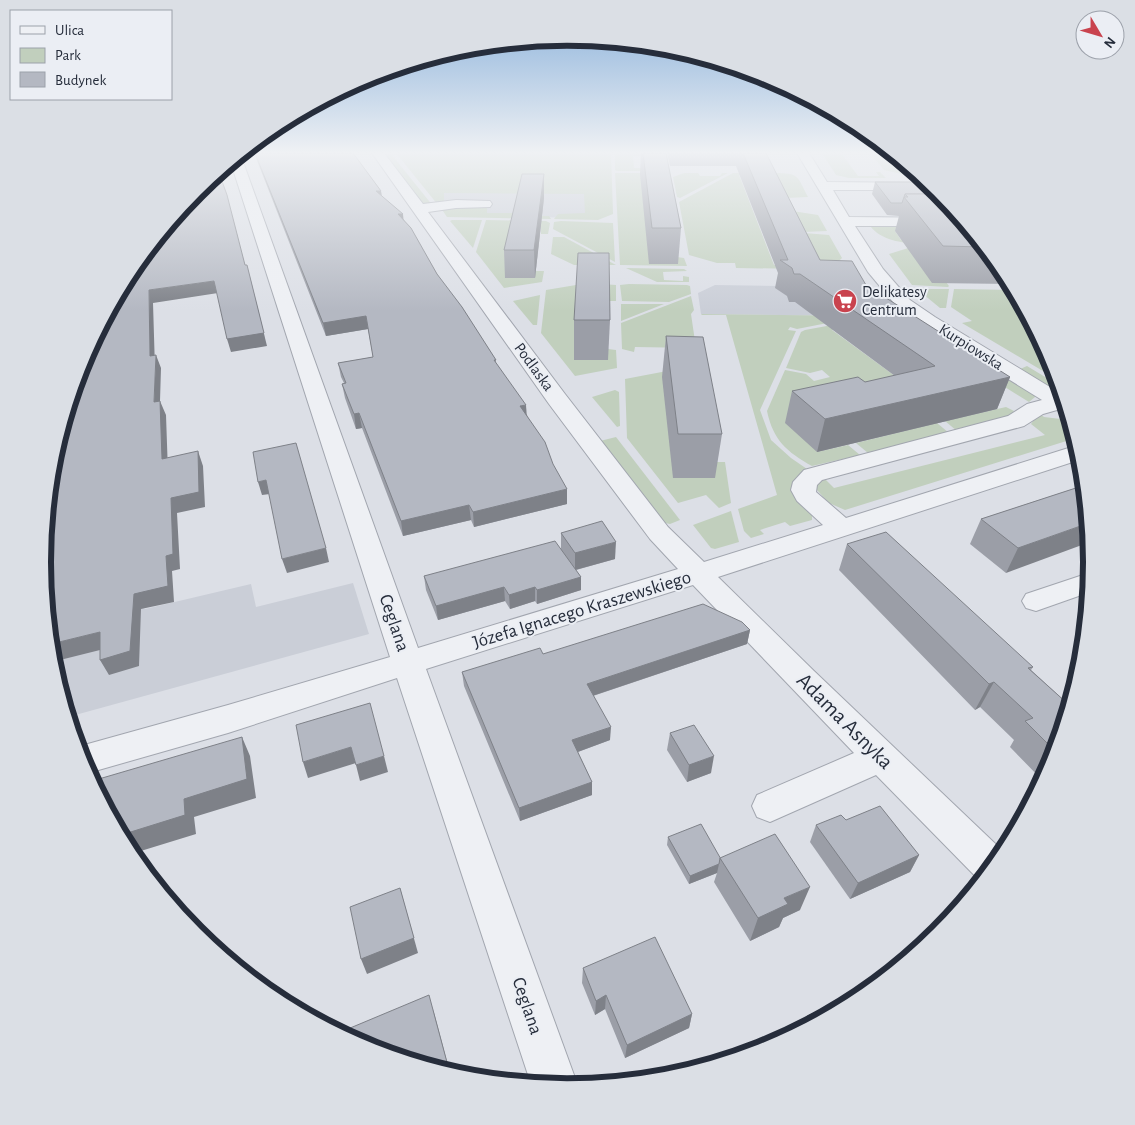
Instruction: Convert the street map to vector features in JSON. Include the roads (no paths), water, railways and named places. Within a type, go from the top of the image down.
[{"type":"street","name":"Ceglana","points":[[252,206],[408,664],[552,1079]]},
{"type":"street","name":"Podlaska","points":[[416,206],[552,393],[659,533],[698,573]]},
{"type":"street","points":[[419,209],[445,206]]},
{"type":"street","name":"Kurpiowska","points":[[835,206],[876,272],[904,304],[928,321],[1057,400]]},
{"type":"street","points":[[845,221],[956,222]]},
{"type":"street","points":[[842,528],[806,496],[803,490],[805,482],[813,475],[1016,421],[1035,409],[1058,405]]},
{"type":"street","name":"Józefa Ignacego Kraszewskiego","points":[[90,757],[220,721],[408,664],[1072,454]]},
{"type":"street","name":"Adama Asnyka","points":[[698,573],[987,862]]},
{"type":"street","points":[[1036,601],[1083,584]]},
{"type":"street","points":[[770,806],[881,757]]},
{"type":"place","name":"Delikatesy Centrum","points":[[845,301]]}]
